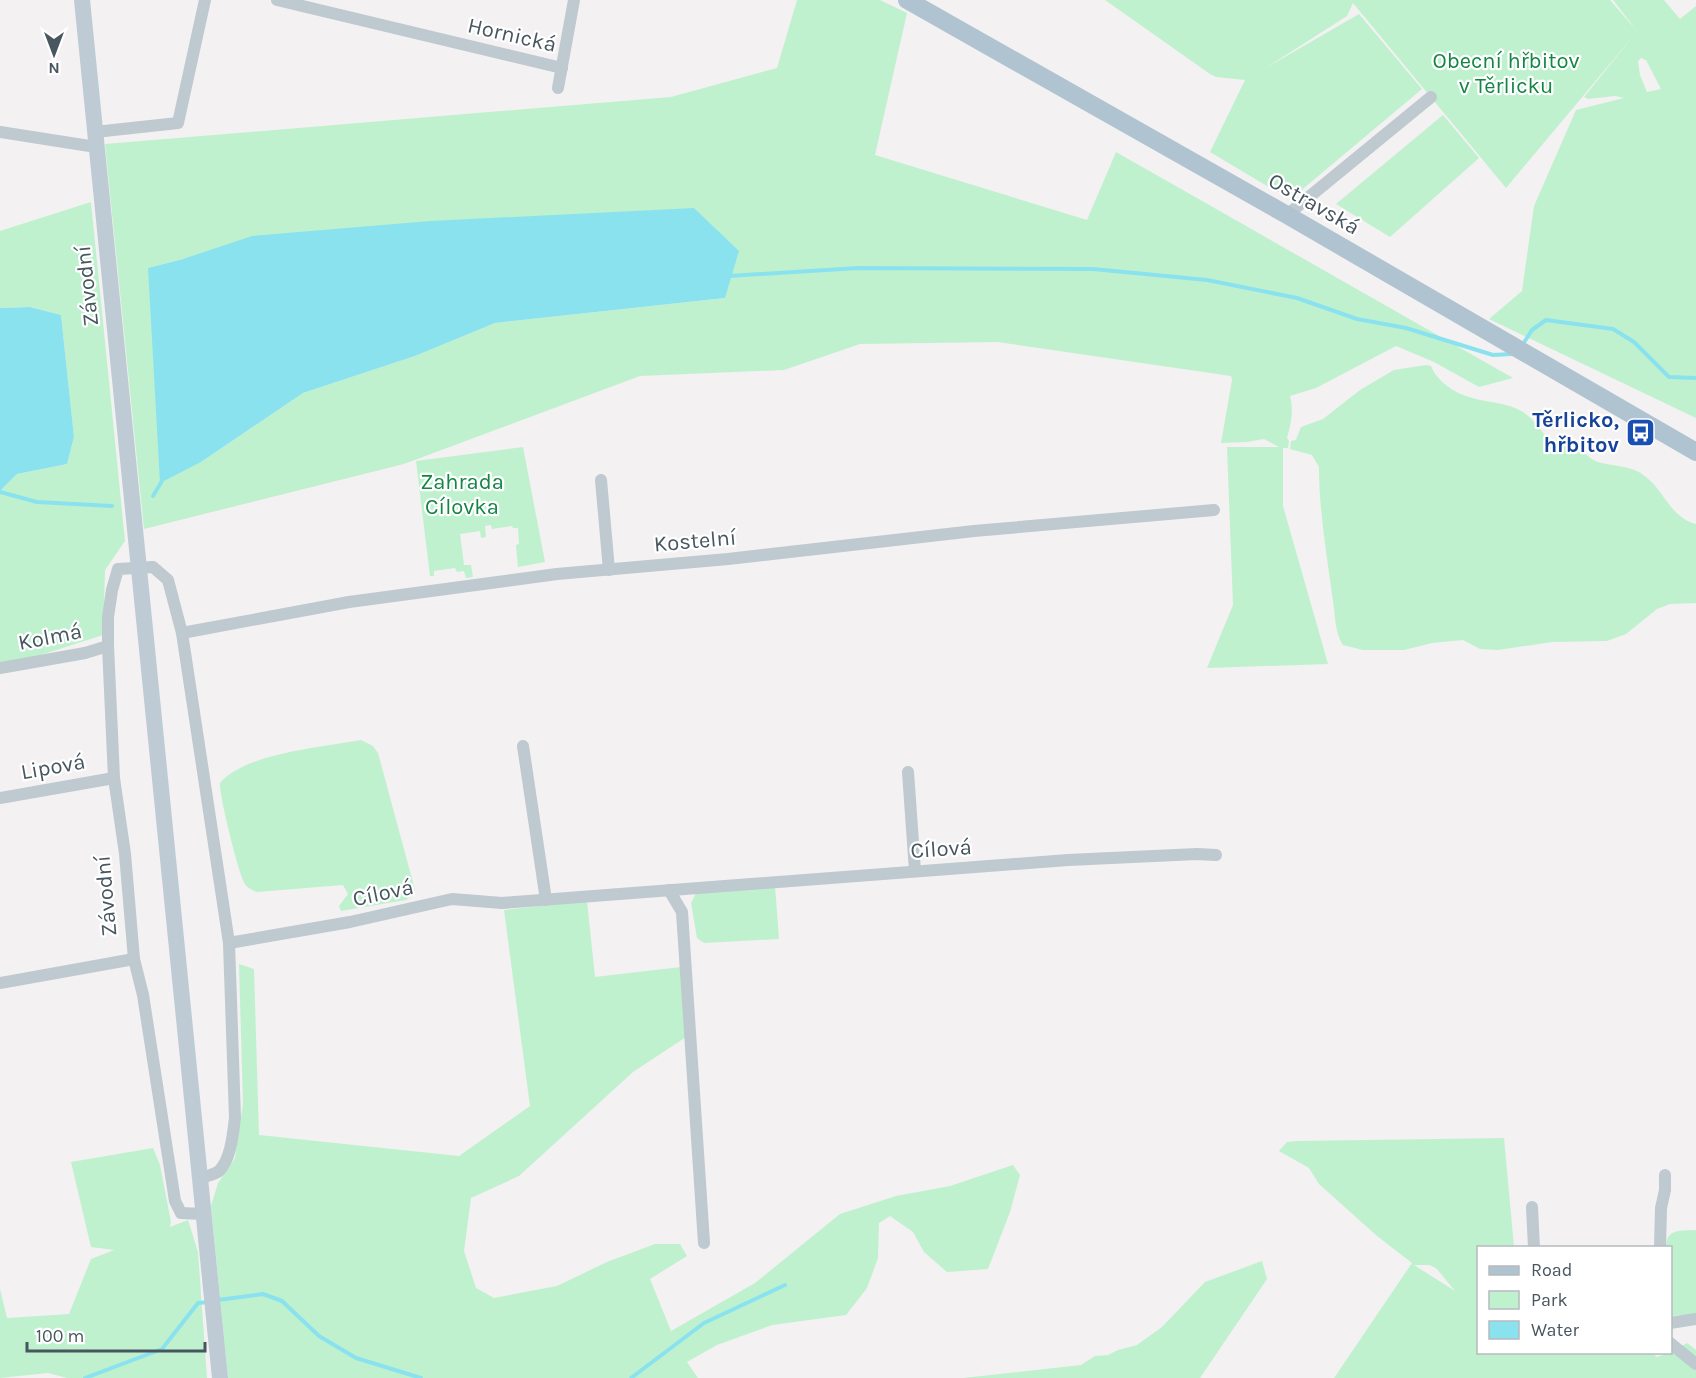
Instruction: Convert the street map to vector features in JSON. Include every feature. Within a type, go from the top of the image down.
[{"type":"main road","name":"Závodní","points":[[82,0],[220,1378]]},
{"type":"main road","name":"Ostravská","points":[[907,0],[931,7],[1696,452]]},
{"type":"street","points":[[0,132],[95,139],[178,123],[205,0]]},
{"type":"street","name":"Hornická","points":[[277,0],[562,68]]},
{"type":"street","points":[[558,88],[574,0]]},
{"type":"street","points":[[1287,215],[1431,97]]},
{"type":"street","points":[[601,480],[609,570]]},
{"type":"street","name":"Kostelní","points":[[182,633],[350,602],[556,574],[728,559],[974,531],[1214,510]]},
{"type":"street","points":[[138,567],[153,567],[168,580],[182,633],[229,943],[235,1118],[232,1144],[217,1173],[200,1178]]},
{"type":"street","name":"Závodní","points":[[138,567],[118,570],[108,617],[114,777],[125,854],[134,959],[143,995],[175,1201],[181,1213],[203,1214]]},
{"type":"street","name":"Kolmá","points":[[0,668],[85,653],[108,646]]},
{"type":"street","points":[[523,746],[546,900]]},
{"type":"street","points":[[908,772],[915,871]]},
{"type":"street","name":"Lipová","points":[[0,798],[114,777]]},
{"type":"street","name":"Cílová","points":[[229,943],[350,922],[452,899],[502,903],[1068,860],[1216,855]]},
{"type":"street","points":[[669,890],[682,912],[704,1243]]},
{"type":"street","points":[[0,983],[134,959]]},
{"type":"street","points":[[1660,1246],[1665,1175]]},
{"type":"street","points":[[1532,1207],[1534,1246]]},
{"type":"street","points":[[1672,1323],[1696,1319]]},
{"type":"street","points":[[1672,1344],[1696,1364]]},
{"type":"green space","points":[[797,0],[880,0],[907,13],[875,155],[1087,220],[1116,152],[1513,378],[1479,387],[1434,362],[1396,346],[1316,388],[1290,396],[1292,412],[1287,438],[1289,441],[1288,448],[1283,448],[1283,506],[1328,664],[1207,668],[1233,605],[1227,447],[1279,447],[1264,439],[1221,443],[1231,376],[998,342],[860,344],[784,370],[640,376],[404,464],[144,529],[105,144],[671,97],[777,68]],"holes":[[[183,259],[725,298],[495,323],[415,356],[303,393],[201,462],[148,268]]]},
{"type":"green space","name":"Obecní hřbitov v Těrlicku","points":[[1105,0],[1610,0],[1637,31],[1613,0],[1664,0],[1680,19],[1696,6],[1696,418],[1489,319],[1522,291],[1534,206],[1576,110],[1624,98],[1615,96],[1588,99],[1584,97],[1635,34],[1506,188],[1353,3],[1347,16],[1269,66],[1359,14],[1422,89],[1298,193],[1291,196],[1284,192],[1277,192],[1210,152],[1245,80],[1216,77]],"holes":[[[1641,58],[1646,60],[1661,89],[1647,92],[1640,75],[1638,61]]]},
{"type":"green space","points":[[1443,115],[1479,158],[1390,237],[1336,204]]},
{"type":"green space","points":[[91,202],[125,541],[105,570],[103,635],[0,668],[0,491],[17,474],[67,464],[74,437],[61,315],[30,307],[0,308],[0,231]]},
{"type":"green space","points":[[1431,366],[1441,381],[1463,395],[1510,406],[1523,412],[1533,420],[1558,450],[1573,442],[1594,461],[1629,468],[1641,473],[1653,483],[1680,516],[1696,524],[1696,603],[1670,604],[1657,609],[1626,634],[1607,641],[1552,642],[1498,650],[1480,649],[1463,640],[1432,643],[1404,650],[1363,650],[1343,645],[1338,635],[1335,618],[1322,517],[1319,467],[1312,455],[1290,449],[1291,441],[1296,440],[1301,427],[1323,419],[1360,390],[1394,370]]},
{"type":"green space","name":"Zahrada Cílovka","points":[[523,447],[545,562],[518,567],[516,545],[519,544],[518,528],[512,526],[492,529],[491,525],[485,526],[486,537],[481,538],[480,531],[460,534],[464,565],[471,565],[473,577],[466,578],[464,571],[457,572],[455,568],[434,571],[434,576],[430,576],[416,461]]},
{"type":"green space","points":[[361,740],[373,746],[378,753],[415,890],[412,896],[406,900],[341,911],[339,906],[348,894],[343,885],[257,892],[248,887],[242,878],[234,851],[220,783],[232,773],[266,758]]},
{"type":"green space","points":[[775,886],[779,939],[704,943],[697,938],[691,903],[696,893]]},
{"type":"green space","points":[[587,901],[595,977],[681,967],[686,1037],[633,1072],[519,1176],[471,1198],[464,1251],[476,1288],[494,1298],[557,1286],[607,1262],[655,1244],[680,1244],[687,1256],[650,1279],[671,1331],[755,1283],[840,1214],[896,1196],[950,1186],[1013,1165],[1020,1175],[1010,1212],[988,1269],[947,1272],[924,1252],[913,1232],[890,1216],[879,1223],[878,1258],[867,1288],[846,1315],[772,1325],[717,1345],[687,1362],[698,1378],[228,1378],[211,1206],[218,1183],[235,1158],[243,1104],[239,964],[254,969],[259,1135],[459,1156],[530,1106],[504,910]]},
{"type":"green space","points":[[1504,1138],[1514,1246],[1477,1246],[1477,1354],[1653,1354],[1657,1357],[1672,1354],[1672,1351],[1687,1343],[1696,1350],[1696,1378],[1334,1378],[1412,1263],[1377,1236],[1319,1184],[1309,1168],[1279,1151],[1287,1142]],"holes":[[[1414,1265],[1430,1265],[1437,1269],[1455,1291]]]},
{"type":"green space","points":[[153,1148],[160,1165],[170,1227],[188,1220],[198,1252],[207,1378],[67,1378],[48,1373],[0,1378],[0,1289],[7,1318],[69,1314],[91,1259],[114,1250],[91,1247],[71,1162]]},
{"type":"green space","points":[[1696,1230],[1696,1314],[1672,1316],[1672,1246],[1666,1246],[1668,1237],[1679,1231]]},
{"type":"green space","points":[[1262,1261],[1267,1279],[1200,1378],[963,1378],[1081,1365],[1095,1356],[1108,1355],[1137,1345],[1162,1327],[1205,1282]]},
{"type":"water","points":[[694,208],[739,251],[725,298],[495,323],[415,356],[303,393],[201,462],[160,483],[148,268],[252,236],[430,221]]},
{"type":"water","points":[[30,307],[61,315],[74,437],[67,464],[17,474],[0,491],[0,308]]},
{"type":"waterway","points":[[729,276],[858,268],[1093,269],[1207,280],[1297,298],[1357,319],[1406,328],[1493,355],[1512,354]]},
{"type":"waterway","points":[[1523,344],[1532,330],[1546,320],[1613,329],[1634,342],[1669,377],[1696,378]]},
{"type":"waterway","points":[[153,496],[162,481]]},
{"type":"waterway","points":[[0,492],[37,502],[112,506]]},
{"type":"waterway","points":[[631,1378],[704,1323],[785,1285]]},
{"type":"waterway","points":[[218,1300],[263,1294],[282,1301],[319,1336],[356,1358],[421,1378]]},
{"type":"waterway","points":[[85,1378],[162,1349],[198,1303],[208,1302]]},
{"type":"place","name":"Těrlicko, hřbitov","points":[[1640,433]]}]
